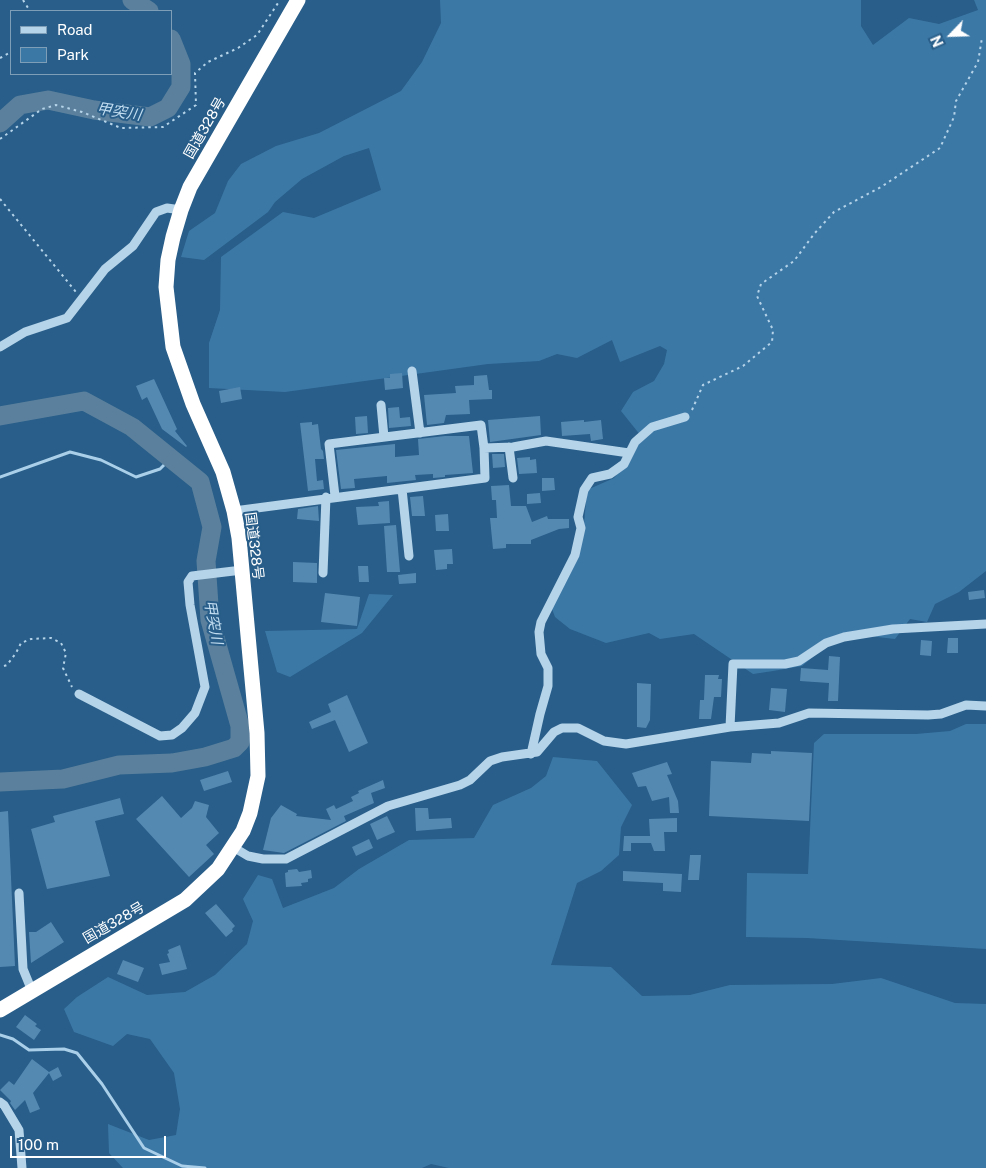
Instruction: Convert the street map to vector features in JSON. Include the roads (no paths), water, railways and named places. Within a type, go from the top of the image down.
[{"type":"highway","name":"国道328号","points":[[0,1010],[185,900],[218,869],[233,848],[250,813],[258,776],[257,733],[238,571],[234,511],[222,472],[193,404],[173,346],[166,287],[168,260],[180,210],[202,164],[298,0]]},
{"type":"street","points":[[0,347],[25,332],[67,318],[105,268],[133,246],[156,212],[167,208],[180,210]]},
{"type":"street","points":[[412,371],[420,433]]},
{"type":"street","points":[[381,406],[384,437]]},
{"type":"street","points":[[531,754],[548,686],[548,668],[542,654],[539,632],[541,622],[575,555],[581,528],[578,516],[584,490],[592,478],[610,474],[624,464],[635,442],[652,427],[684,417]]},
{"type":"street","points":[[234,511],[330,497],[486,478],[481,425],[330,444],[330,497],[323,573]]},
{"type":"street","points":[[484,448],[509,447],[546,441],[629,452]]},
{"type":"street","points":[[509,447],[512,478]]},
{"type":"street","points":[[402,489],[409,556]]},
{"type":"street","points":[[79,694],[160,736],[172,734],[189,721],[202,700],[205,687],[187,584],[192,576],[238,571]]},
{"type":"street","points":[[730,727],[733,664],[785,664],[799,661],[826,644],[844,637],[893,629],[986,624]]},
{"type":"street","points":[[233,848],[248,856],[263,859],[286,859],[388,806],[460,785],[470,780],[490,761],[502,757],[531,754],[542,748],[554,732],[572,726],[604,741],[626,744],[730,727],[779,723],[809,713],[928,715],[940,714],[966,705],[986,706]]},
{"type":"street","points":[[19,893],[23,969],[32,991]]},
{"type":"street","points":[[0,1102],[4,1105],[19,1130],[22,1168]]},
{"type":"waterway","name":"甲突川","points":[[132,0],[147,10]]},
{"type":"waterway","name":"甲突川","points":[[0,123],[20,105],[48,100],[94,110],[150,117],[168,108],[181,87],[181,64],[172,42]]},
{"type":"waterway","name":"甲突川","points":[[0,416],[84,401],[132,427],[200,482],[212,527],[206,561],[210,620],[240,726],[240,742],[234,748],[205,757],[172,763],[119,765],[63,779],[0,782]]},
{"type":"waterway","points":[[0,477],[70,452],[101,460],[136,477],[160,469],[171,458]]},
{"type":"waterway","points":[[0,1035],[13,1039],[29,1050],[64,1049],[77,1053],[102,1084],[144,1148],[182,1166],[205,1168]]}]
